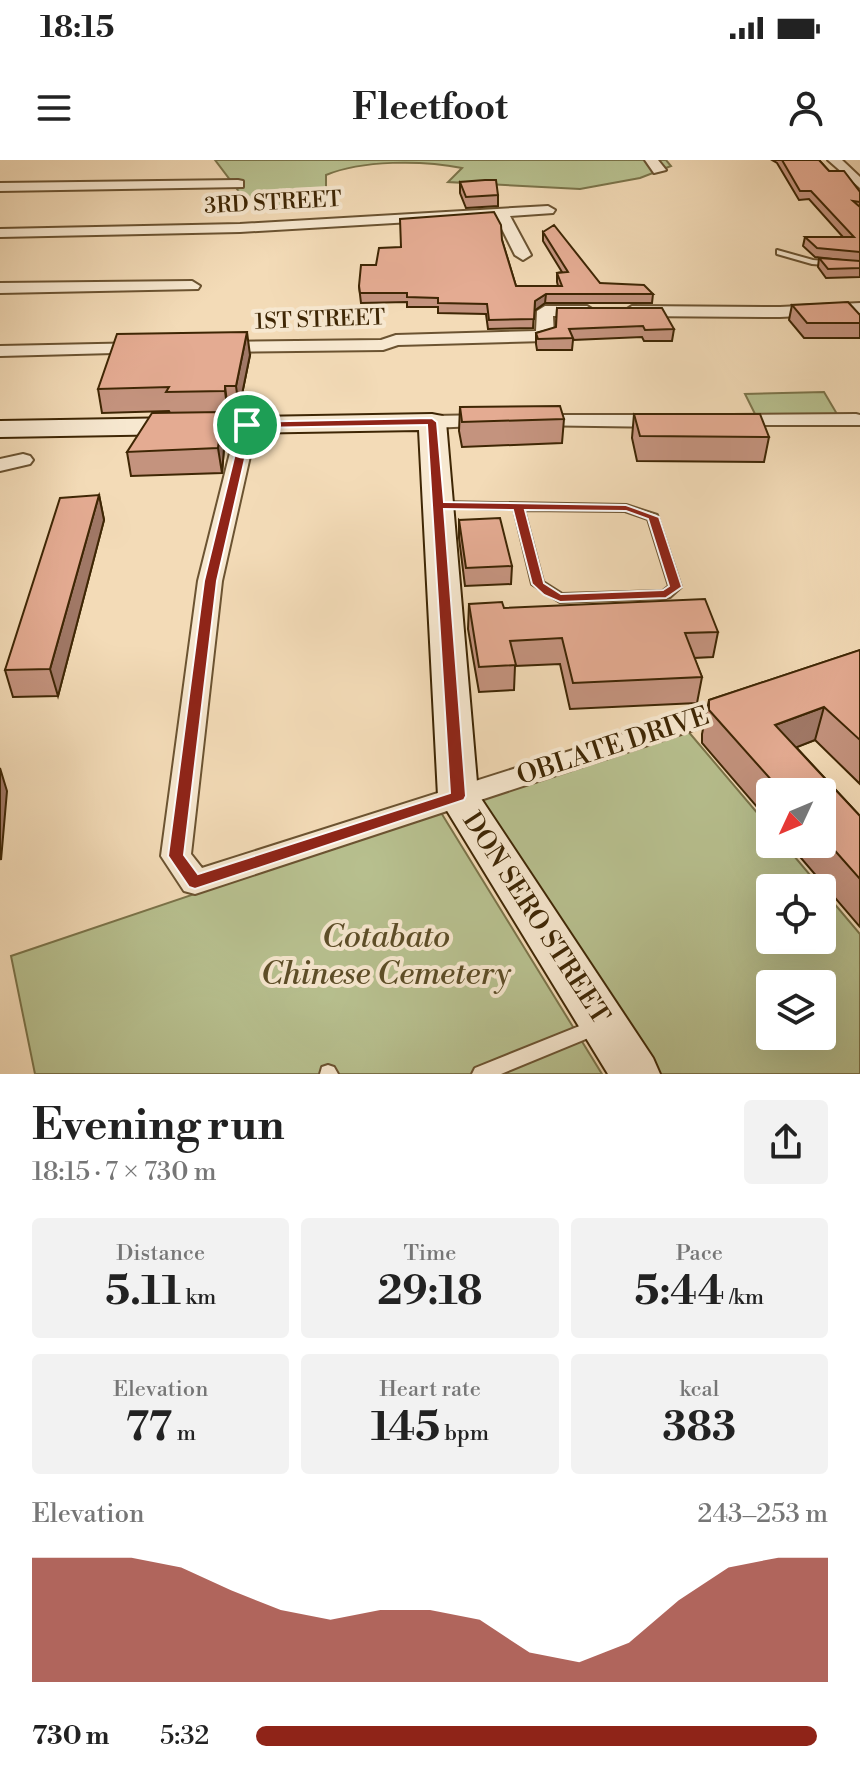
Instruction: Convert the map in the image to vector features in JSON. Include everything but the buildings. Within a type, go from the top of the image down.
[{"type":"main road","points":[[0,429],[432,422]]},
{"type":"main road","name":"DON SERO STREET","points":[[432,422],[458,796],[635,1074]]},
{"type":"street","points":[[834,160],[857,179]]},
{"type":"street","points":[[0,187],[238,184]]},
{"type":"street","name":"3RD STREET","points":[[0,233],[240,228],[548,210]]},
{"type":"street","points":[[501,213],[523,255]]},
{"type":"street","points":[[0,288],[192,286]]},
{"type":"street","name":"1ST STREET","points":[[192,348],[383,345],[396,340],[545,336],[545,311],[780,312],[860,308]]},
{"type":"street","points":[[0,351],[163,348]]},
{"type":"street","points":[[714,421],[856,420]]},
{"type":"street","points":[[432,422],[683,421]]},
{"type":"street","name":"OBLATE DRIVE","points":[[247,425],[210,581],[176,856],[195,882],[756,701]]},
{"type":"street","points":[[0,465],[23,460]]},
{"type":"lane","points":[[780,252],[812,262],[860,266]]},
{"type":"lane","points":[[438,505],[518,506],[626,508],[653,517],[675,587],[666,594],[560,598],[549,593],[538,584],[518,506]]},
{"type":"lane","points":[[481,1074],[605,1024]]},
{"type":"green space","points":[[215,160],[666,160],[671,166],[640,178],[580,189],[448,182],[462,168],[411,163],[374,164],[326,175],[326,209],[270,209],[240,193]]},
{"type":"green space","points":[[824,392],[837,414],[756,416],[745,394]]},
{"type":"green space","points":[[687,730],[756,811],[756,858],[796,858],[809,874],[756,874],[756,954],[836,954],[836,906],[860,934],[860,1074],[655,1074],[479,798]]},
{"type":"green space","name":"Cotabato Chinese Cemetery","points":[[440,811],[602,1074],[35,1074],[11,956]]},
{"type":"route","points":[[247,425],[210,581],[176,856],[195,882],[458,796],[438,505],[518,506],[626,508],[643,513],[653,517],[675,587],[666,594],[560,598],[549,593],[538,584],[518,506],[438,505],[432,422],[247,425]]}]
